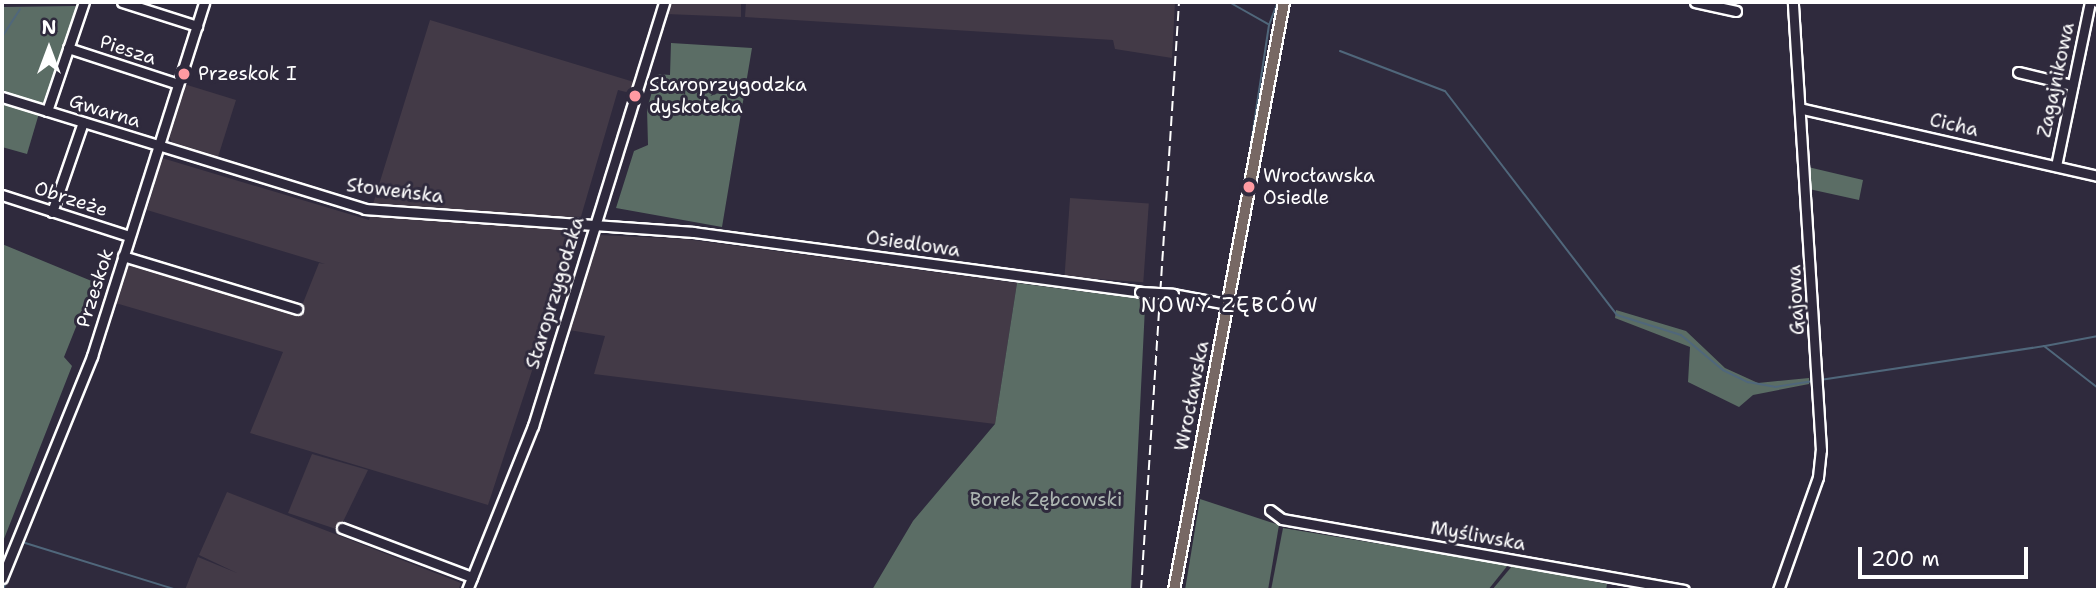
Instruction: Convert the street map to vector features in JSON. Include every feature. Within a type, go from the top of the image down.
[{"type":"main road","name":"Wrocławska","points":[[1174,590],[1284,2]]},
{"type":"street","name":"Piesza","points":[[47,111],[84,2]]},
{"type":"street","points":[[122,2],[197,26]]},
{"type":"street","name":"Przeskok","points":[[2,578],[92,356],[204,2]]},
{"type":"street","name":"Staroprzygodzka","points":[[467,590],[533,426],[664,2]]},
{"type":"street","points":[[1695,2],[1736,11]]},
{"type":"street","name":"Gajowa","points":[[1778,590],[1818,477],[1821,450],[1803,109],[1793,2]]},
{"type":"street","name":"Zagajnikowa","points":[[2056,166],[2090,2]]},
{"type":"street","name":"Piesza","points":[[68,48],[178,84]]},
{"type":"street","points":[[2018,72],[2072,85]]},
{"type":"street","name":"Gwarna","points":[[2,97],[158,147]]},
{"type":"street","name":"Cicha","points":[[1803,109],[2098,176]]},
{"type":"street","points":[[52,212],[83,122]]},
{"type":"street","name":"Słoweńska","points":[[158,147],[365,209],[594,227]]},
{"type":"street","name":"Obrzeże","points":[[2,195],[130,236]]},
{"type":"street","name":"Osiedlowa","points":[[594,227],[693,232],[1140,292],[1173,294],[1227,304]]},
{"type":"street","points":[[123,256],[298,309]]},
{"type":"street","name":"Myśliwska","points":[[1270,510],[1282,519],[1684,590]]},
{"type":"street","points":[[342,528],[472,577]]},
{"type":"shaded area","points":[[669,2],[741,2],[741,17],[666,14]]},
{"type":"shaded area","points":[[746,2],[1175,2],[1172,58],[1115,49],[1113,40],[745,17]]},
{"type":"shaded area","points":[[430,20],[634,82],[630,93],[618,90],[580,220],[373,204]]},
{"type":"shaded area","points":[[184,84],[236,100],[217,160],[174,147],[168,134]]},
{"type":"shaded area","points":[[162,158],[369,220],[371,213],[578,230],[488,505],[250,433],[283,352],[112,302],[126,260],[299,313],[319,263],[325,264],[147,210]]},
{"type":"shaded area","points":[[1070,198],[1149,204],[1143,282],[1064,277]]},
{"type":"shaded area","points":[[599,235],[685,239],[1017,283],[995,424],[594,374],[605,336],[569,330]]},
{"type":"shaded area","points":[[312,454],[368,470],[339,530],[288,513]]},
{"type":"shaded area","points":[[227,492],[461,583],[458,590],[185,590],[198,557],[237,573],[199,555]]},
{"type":"green space","points":[[79,6],[46,106],[2,92],[2,7]]},
{"type":"green space","points":[[671,43],[752,48],[722,227],[616,208],[634,151],[648,145],[647,109],[657,74],[670,75]]},
{"type":"green space","points":[[2,98],[40,110],[27,154],[2,147]]},
{"type":"green space","points":[[1808,167],[1863,180],[1859,200],[1809,189]]},
{"type":"green space","points":[[2,244],[94,282],[64,357],[72,366],[2,544]]},
{"type":"green space","name":"Borek Zębcowski","points":[[1017,283],[1141,299],[1145,307],[1131,590],[872,590],[913,521],[995,424]]},
{"type":"green space","points":[[1616,310],[1686,331],[1725,368],[1758,383],[1809,378],[1809,384],[1753,395],[1739,407],[1688,382],[1690,347],[1615,318]]},
{"type":"green space","points":[[1200,499],[1279,525],[1268,590],[1185,590]]},
{"type":"green space","points":[[1283,528],[1508,565],[1488,590],[1271,590]]},
{"type":"green space","points":[[1513,565],[1607,584],[1606,590],[1492,590]]},
{"type":"waterway","points":[[1229,2],[1268,24]]},
{"type":"waterway","points":[[1246,177],[1269,25],[1278,2]]},
{"type":"waterway","points":[[2,37],[20,9]]},
{"type":"waterway","points":[[1340,51],[1445,91],[1617,315],[1681,335],[1723,370],[1748,382],[1775,387],[1814,381]]},
{"type":"waterway","points":[[1236,227],[1238,218]]},
{"type":"waterway","points":[[1215,342],[1217,332]]},
{"type":"waterway","points":[[2045,346],[2098,336]]},
{"type":"waterway","points":[[1820,380],[2044,346],[2098,388]]},
{"type":"waterway","points":[[50,449],[80,372]]},
{"type":"waterway","points":[[1203,406],[1205,397]]},
{"type":"waterway","points":[[1199,428],[1201,414]]},
{"type":"waterway","points":[[1195,448],[1196,439]]},
{"type":"waterway","points":[[1189,478],[1192,464]]},
{"type":"waterway","points":[[1187,490],[1188,483]]},
{"type":"waterway","points":[[1183,513],[1186,497]]},
{"type":"waterway","points":[[1177,545],[1178,538]]},
{"type":"waterway","points":[[22,542],[177,590]]},
{"type":"waterway","points":[[1168,590],[1176,550]]},
{"type":"waterway","points":[[3,590],[12,565]]},
{"type":"railway","points":[[1141,590],[1179,2]]},
{"type":"place","name":"Przeskok I","points":[[184,74]]},
{"type":"place","name":"Staroprzygodzka dyskoteka","points":[[635,96]]},
{"type":"place","name":"Wrocławska Osiedle","points":[[1249,187]]},
{"type":"district","name":"NOWY ZĘBCÓW","points":[[1230,305]]}]
